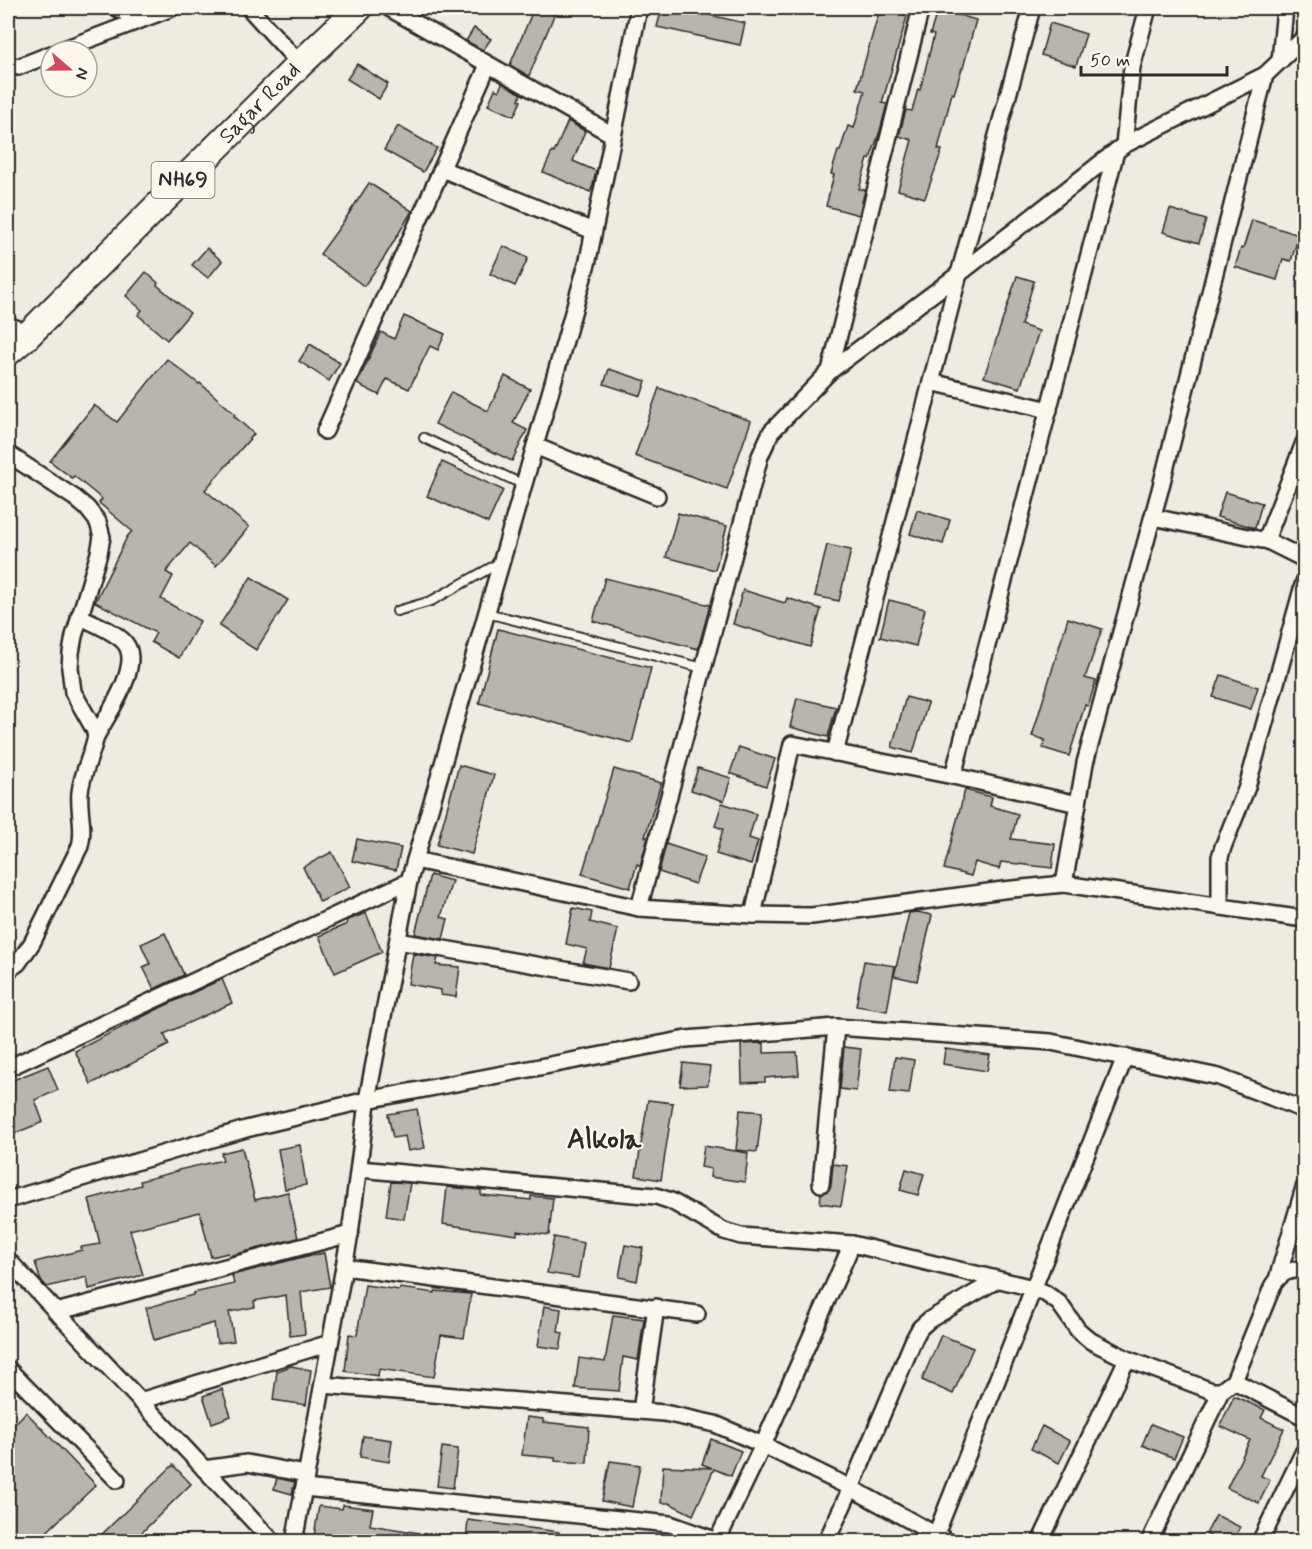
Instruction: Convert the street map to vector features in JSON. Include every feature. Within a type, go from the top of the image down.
[{"type":"highway","name":"Sagar Road","points":[[8,352],[17,332],[300,64],[351,10]]},
{"type":"street","points":[[117,8],[140,20]]},
{"type":"street","points":[[90,39],[172,8]]},
{"type":"street","points":[[249,8],[300,64]]},
{"type":"street","points":[[389,8],[613,135]]},
{"type":"street","points":[[294,1542],[350,1234],[367,1100],[409,881],[588,260],[639,8]]},
{"type":"street","points":[[830,371],[921,8]]},
{"type":"street","points":[[835,753],[959,274],[1032,8]]},
{"type":"street","points":[[952,776],[1048,410],[1120,148],[1132,67],[1148,8]]},
{"type":"street","points":[[1280,61],[1285,8]]},
{"type":"street","points":[[639,908],[760,456],[771,432],[830,371],[1120,148],[1264,75],[1305,38]]},
{"type":"street","points":[[8,65],[18,67],[39,59]]},
{"type":"street","points":[[324,431],[488,65]]},
{"type":"street","points":[[1064,884],[1085,763],[1153,517],[1264,75]]},
{"type":"street","points":[[442,169],[593,231]]},
{"type":"street","points":[[931,382],[1048,410]]},
{"type":"street","points":[[1266,540],[1305,443]]},
{"type":"street","points":[[535,446],[657,496]]},
{"type":"street","points":[[8,454],[75,498],[98,522],[102,537],[99,553],[79,616],[71,653],[73,692],[96,736]]},
{"type":"street","points":[[1153,517],[1266,540],[1305,559]]},
{"type":"street","points":[[1220,907],[1222,847],[1247,787],[1305,582]]},
{"type":"street","points":[[8,970],[18,963],[32,944],[80,846],[83,836],[81,785],[96,736],[115,704],[129,669],[127,645],[107,629],[79,616]]},
{"type":"street","points":[[753,915],[792,744],[1078,804]]},
{"type":"street","points":[[415,860],[639,908],[813,916],[1064,884],[1305,919]]},
{"type":"street","points":[[8,1068],[409,881]]},
{"type":"street","points":[[398,941],[628,981]]},
{"type":"street","points":[[821,1184],[836,1028]]},
{"type":"street","points":[[8,1200],[246,1129],[367,1100],[686,1040],[836,1028],[1051,1042],[1219,1077],[1305,1110]]},
{"type":"street","points":[[323,1385],[664,1413],[715,1424],[851,1488],[939,1539],[1033,1288],[1125,1057]]},
{"type":"street","points":[[359,1168],[656,1196],[671,1201],[732,1234],[852,1244],[1033,1288],[1059,1303],[1078,1330],[1091,1341],[1127,1359],[1212,1391],[1221,1390],[1234,1381],[1278,1276],[1305,1188]]},
{"type":"street","points":[[56,1312],[350,1234]]},
{"type":"street","points":[[204,1469],[246,1463],[305,1481],[670,1524],[717,1541],[763,1445],[852,1244]]},
{"type":"street","points":[[8,1260],[273,1542]]},
{"type":"street","points":[[344,1267],[697,1314]]},
{"type":"street","points":[[1278,1276],[1288,1271],[1305,1269]]},
{"type":"street","points":[[826,1542],[920,1328],[929,1320],[997,1280]]},
{"type":"street","points":[[641,1411],[656,1307]]},
{"type":"street","points":[[140,1401],[330,1343]]},
{"type":"street","points":[[1040,1542],[1127,1359]]},
{"type":"street","points":[[8,1369],[117,1480]]},
{"type":"street","points":[[1234,1381],[1305,1417]]},
{"type":"street","points":[[1149,1542],[1221,1390]]},
{"type":"street","points":[[1260,1542],[1305,1451]]},
{"type":"lane","points":[[424,438],[524,485]]},
{"type":"lane","points":[[397,611],[431,601],[502,561]]},
{"type":"lane","points":[[487,613],[703,668]]},
{"type":"building","points":[[534,8],[557,8],[529,76],[510,65]]},
{"type":"building","points":[[662,8],[688,8],[687,10],[745,23],[740,45],[657,27]]},
{"type":"building","points":[[880,8],[891,8],[908,13],[882,103],[887,104],[880,131],[859,189],[865,190],[859,215],[826,206],[834,175],[831,174],[838,151],[840,151],[848,126],[854,128],[865,91],[857,89]]},
{"type":"building","points":[[938,9],[976,20],[963,68],[954,94],[952,93],[938,149],[942,150],[925,198],[898,190],[912,140],[899,136],[906,110],[912,111],[918,89],[920,90],[934,35],[930,34]]},
{"type":"building","points":[[1050,23],[1086,34],[1076,66],[1041,55]]},
{"type":"building","points":[[474,28],[491,39],[483,50],[466,41]]},
{"type":"building","points":[[357,64],[388,84],[379,99],[347,79]]},
{"type":"building","points":[[502,83],[521,94],[519,100],[521,101],[514,116],[488,105],[495,89],[499,91]]},
{"type":"building","points":[[568,121],[585,131],[573,161],[596,171],[590,192],[543,172]]},
{"type":"building","points":[[398,126],[437,148],[423,172],[384,150]]},
{"type":"building","points":[[369,183],[412,211],[364,286],[320,254]]},
{"type":"building","points":[[1170,209],[1206,220],[1199,243],[1163,232]]},
{"type":"building","points":[[1252,220],[1299,235],[1291,261],[1283,259],[1277,280],[1235,267]]},
{"type":"building","points":[[503,246],[528,258],[515,286],[490,274]]},
{"type":"building","points":[[207,248],[222,261],[208,278],[192,265]]},
{"type":"building","points":[[146,272],[158,283],[157,285],[190,313],[167,340],[138,315],[142,310],[126,296]]},
{"type":"building","points":[[1017,276],[1034,281],[1021,325],[1039,331],[1020,388],[984,377]]},
{"type":"building","points":[[404,316],[445,334],[438,350],[430,346],[409,389],[387,379],[379,395],[357,384],[381,332],[394,339]]},
{"type":"building","points":[[310,344],[340,363],[329,381],[299,361]]},
{"type":"building","points":[[167,359],[200,383],[254,434],[205,490],[249,527],[216,566],[190,543],[166,572],[173,576],[161,599],[200,621],[179,658],[151,642],[156,633],[95,602],[132,531],[99,503],[102,499],[74,476],[72,478],[50,461],[94,405],[117,422]]},
{"type":"building","points":[[609,369],[646,381],[641,396],[604,384]]},
{"type":"building","points":[[505,376],[530,389],[513,423],[527,430],[512,461],[435,424],[451,392],[488,411]]},
{"type":"building","points":[[659,388],[751,421],[727,489],[635,456]]},
{"type":"building","points":[[442,462],[503,490],[488,523],[427,496]]},
{"type":"building","points":[[1225,492],[1262,503],[1255,528],[1217,517]]},
{"type":"building","points":[[917,510],[950,520],[943,544],[910,534]]},
{"type":"building","points":[[678,513],[727,526],[715,570],[666,557]]},
{"type":"building","points":[[827,545],[851,550],[839,601],[815,596]]},
{"type":"building","points":[[251,577],[288,600],[256,650],[219,626]]},
{"type":"building","points":[[605,578],[710,605],[698,649],[593,621]]},
{"type":"building","points":[[743,590],[785,603],[787,598],[821,609],[810,647],[733,624]]},
{"type":"building","points":[[889,600],[925,609],[916,646],[880,637]]},
{"type":"building","points":[[1068,618],[1102,629],[1085,678],[1096,681],[1088,706],[1085,705],[1069,756],[1043,748],[1045,740],[1032,736]]},
{"type":"building","points":[[498,629],[651,668],[632,743],[479,703]]},
{"type":"building","points":[[1221,675],[1258,687],[1251,709],[1213,697]]},
{"type":"building","points":[[906,697],[928,703],[913,753],[892,747]]},
{"type":"building","points":[[797,698],[836,707],[828,737],[790,727]]},
{"type":"building","points":[[739,747],[775,759],[766,786],[730,773]]},
{"type":"building","points":[[459,765],[494,775],[472,854],[437,845]]},
{"type":"building","points":[[698,768],[731,778],[724,801],[691,790]]},
{"type":"building","points":[[614,769],[661,783],[645,837],[648,837],[640,866],[637,864],[630,888],[582,874]]},
{"type":"building","points":[[965,790],[992,797],[990,806],[1018,814],[1011,839],[1055,844],[1052,868],[1001,862],[999,869],[975,862],[971,876],[944,869]]},
{"type":"building","points":[[722,803],[756,814],[749,838],[758,841],[751,865],[716,854],[723,829],[715,826]]},
{"type":"building","points":[[357,839],[401,848],[396,870],[352,861]]},
{"type":"building","points":[[666,844],[705,857],[695,884],[659,872]]},
{"type":"building","points":[[332,852],[350,887],[320,902],[303,867]]},
{"type":"building","points":[[430,875],[452,881],[441,917],[448,919],[443,939],[415,934]]},
{"type":"building","points":[[573,908],[592,912],[590,922],[618,929],[609,968],[583,963],[587,949],[566,944]]},
{"type":"building","points":[[366,913],[382,952],[335,973],[319,936]]},
{"type":"building","points":[[909,913],[932,915],[917,981],[894,976]]},
{"type":"building","points":[[165,933],[184,975],[154,989],[143,967],[150,964],[141,944]]},
{"type":"building","points":[[413,954],[438,958],[436,965],[460,967],[456,997],[441,995],[441,990],[408,984]]},
{"type":"building","points":[[864,961],[895,966],[887,1011],[856,1006]]},
{"type":"building","points":[[222,979],[232,1003],[164,1034],[169,1045],[91,1084],[75,1051]]},
{"type":"building","points":[[764,1043],[764,1053],[797,1052],[799,1075],[765,1078],[765,1082],[742,1083],[741,1044]]},
{"type":"building","points":[[844,1047],[861,1049],[856,1091],[840,1089]]},
{"type":"building","points":[[945,1049],[990,1055],[987,1071],[943,1064]]},
{"type":"building","points":[[895,1057],[914,1060],[909,1094],[890,1092]]},
{"type":"building","points":[[683,1063],[710,1066],[708,1085],[680,1086]]},
{"type":"building","points":[[48,1066],[58,1090],[35,1100],[43,1122],[8,1136],[8,1082]]},
{"type":"building","points":[[648,1100],[673,1103],[661,1180],[636,1176]]},
{"type":"building","points":[[417,1109],[425,1148],[408,1151],[405,1136],[393,1138],[388,1114]]},
{"type":"building","points":[[740,1110],[762,1112],[757,1152],[736,1150]]},
{"type":"building","points":[[300,1145],[306,1185],[285,1189],[278,1149]]},
{"type":"building","points":[[704,1146],[748,1153],[745,1182],[710,1177],[711,1169],[701,1167]]},
{"type":"building","points":[[242,1148],[255,1200],[288,1192],[298,1238],[229,1256],[228,1253],[211,1257],[200,1212],[130,1230],[143,1275],[89,1289],[87,1277],[47,1287],[40,1279],[35,1262],[82,1250],[81,1247],[100,1244],[89,1199],[141,1185],[140,1181],[223,1160],[221,1153]]},
{"type":"building","points":[[833,1164],[848,1166],[841,1206],[820,1203],[821,1194],[829,1190],[831,1185]]},
{"type":"building","points":[[906,1169],[924,1174],[918,1195],[900,1190]]},
{"type":"building","points":[[391,1182],[410,1183],[404,1219],[386,1216]]},
{"type":"building","points":[[447,1187],[481,1190],[481,1195],[531,1200],[531,1196],[553,1198],[549,1235],[517,1231],[517,1235],[443,1224]]},
{"type":"building","points":[[554,1237],[584,1243],[578,1278],[547,1273]]},
{"type":"building","points":[[625,1245],[643,1248],[637,1281],[619,1277]]},
{"type":"building","points":[[324,1253],[330,1287],[301,1292],[305,1334],[290,1336],[286,1295],[254,1301],[255,1307],[229,1312],[234,1341],[217,1343],[214,1323],[154,1340],[146,1308],[193,1295],[193,1293],[234,1284],[232,1275]]},
{"type":"building","points":[[365,1285],[399,1290],[400,1288],[435,1293],[435,1291],[471,1294],[464,1338],[441,1335],[434,1377],[379,1369],[378,1376],[345,1371],[349,1334],[357,1335]]},
{"type":"building","points":[[544,1306],[561,1309],[558,1332],[563,1333],[560,1349],[538,1346]]},
{"type":"building","points":[[613,1315],[644,1319],[638,1360],[623,1357],[619,1391],[575,1388],[579,1358],[605,1362]]},
{"type":"building","points":[[941,1335],[973,1348],[953,1394],[922,1380]]},
{"type":"building","points":[[291,1366],[311,1370],[306,1405],[273,1400],[277,1371]]},
{"type":"building","points":[[222,1389],[231,1416],[212,1423],[203,1396]]},
{"type":"building","points":[[1234,1396],[1265,1410],[1261,1418],[1284,1429],[1261,1476],[1270,1480],[1259,1503],[1227,1488],[1250,1440],[1220,1426]]},
{"type":"building","points":[[26,1412],[96,1485],[36,1542],[8,1542],[8,1431]]},
{"type":"building","points":[[527,1417],[543,1419],[543,1422],[589,1427],[587,1463],[555,1461],[555,1458],[522,1455]]},
{"type":"building","points":[[1151,1424],[1183,1437],[1174,1458],[1142,1445]]},
{"type":"building","points":[[1042,1426],[1070,1441],[1059,1463],[1031,1449]]},
{"type":"building","points":[[363,1436],[392,1440],[389,1462],[360,1457]]},
{"type":"building","points":[[711,1439],[741,1451],[731,1476],[714,1469],[693,1515],[669,1503],[661,1503],[663,1466],[712,1468],[702,1464]]},
{"type":"building","points":[[442,1447],[458,1449],[453,1488],[437,1486]]},
{"type":"building","points":[[610,1461],[640,1465],[632,1507],[602,1501]]},
{"type":"building","points":[[173,1465],[191,1484],[132,1542],[94,1542]]},
{"type":"building","points":[[277,1478],[295,1482],[292,1494],[274,1489]]},
{"type":"building","points":[[343,1505],[373,1509],[370,1525],[419,1533],[418,1542],[367,1542],[331,1536],[330,1542],[313,1542],[319,1506],[342,1509]]},
{"type":"building","points":[[1216,1515],[1240,1527],[1233,1542],[1221,1542],[1206,1534]]},
{"type":"building","points":[[468,1520],[559,1532],[558,1542],[466,1542]]},
{"type":"district","name":"Alkola","points":[[604,1140]]}]
